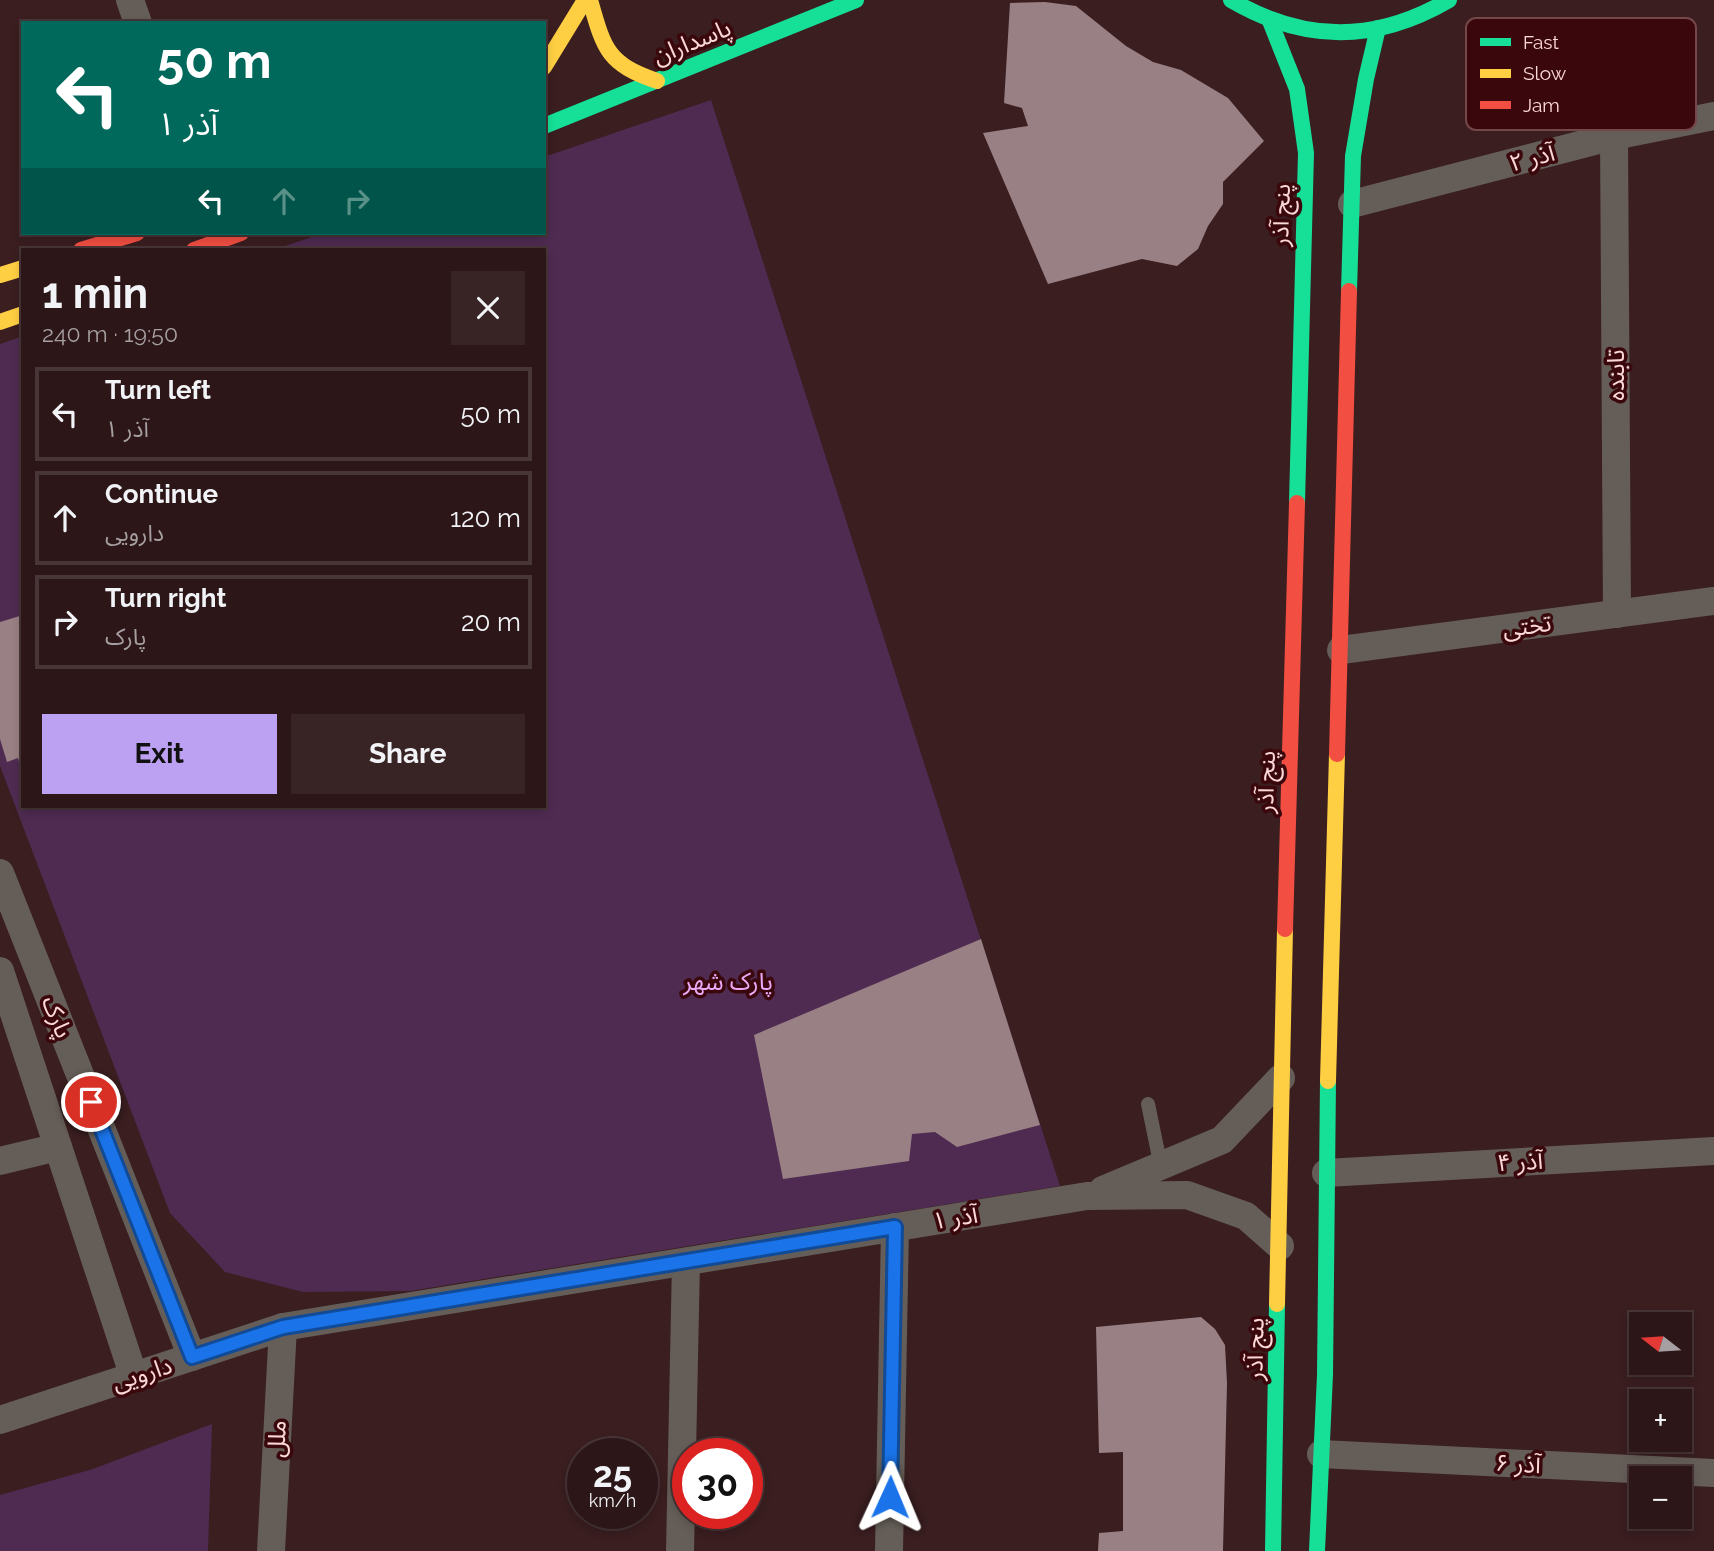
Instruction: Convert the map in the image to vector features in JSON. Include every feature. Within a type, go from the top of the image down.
[{"type":"main road","points":[[546,64],[587,0]]},
{"type":"main road","points":[[587,0],[602,44],[615,61],[631,73],[657,81]]},
{"type":"main road","name":"پاسداران","points":[[546,125],[856,0]]},
{"type":"main road","points":[[1231,0],[1270,21],[1306,30],[1342,32],[1378,28],[1411,19],[1449,0]]},
{"type":"main road","name":"پنج آذر","points":[[1270,21],[1297,89],[1306,153],[1281,1078],[1273,1551]]},
{"type":"main road","points":[[1317,1551],[1325,1375],[1326,1173],[1353,156],[1378,28]]},
{"type":"main road","points":[[87,248],[130,235]]},
{"type":"main road","points":[[200,248],[235,235]]},
{"type":"main road","points":[[0,275],[21,269]]},
{"type":"main road","points":[[0,322],[21,315]]},
{"type":"street","points":[[130,0],[137,21]]},
{"type":"street","name":"۲ آذر","points":[[1696,120],[1714,116]]},
{"type":"street","name":"۲ آذر","points":[[1352,204],[1644,130]]},
{"type":"street","name":"تابنده","points":[[1614,136],[1617,614]]},
{"type":"street","name":"تختی","points":[[1341,650],[1714,601]]},
{"type":"street","name":"پارک","points":[[0,873],[192,1357]]},
{"type":"street","name":"پارک","points":[[0,971],[134,1377]]},
{"type":"street","points":[[1087,1196],[1222,1140],[1281,1078]]},
{"type":"street","points":[[0,1161],[58,1147]]},
{"type":"street","name":"آذر ۴","points":[[1326,1173],[1714,1151]]},
{"type":"street","points":[[1087,1196],[1187,1195],[1246,1216],[1280,1246]]},
{"type":"street","name":"۱ آذر","points":[[283,1327],[1087,1196]]},
{"type":"street","points":[[889,1551],[895,1227]]},
{"type":"street","points":[[680,1551],[685,1262]]},
{"type":"street","name":"دارویی","points":[[0,1420],[283,1327]]},
{"type":"street","name":"ملل","points":[[271,1551],[283,1327]]},
{"type":"street","name":"آذر ۶","points":[[1321,1454],[1714,1473]]},
{"type":"lane","points":[[1148,1104],[1161,1167]]},
{"type":"green space","name":"پارک شهر","points":[[711,100],[1060,1186],[410,1291],[303,1292],[225,1272],[170,1213],[0,766],[0,344],[21,337],[21,808],[546,808],[546,248],[279,248],[318,235],[546,235],[546,156]]},
{"type":"green space","points":[[212,1424],[208,1551],[0,1551],[0,1495],[93,1469]]},
{"type":"building","points":[[1045,2],[1076,6],[1126,46],[1153,62],[1181,70],[1228,98],[1264,141],[1223,182],[1223,204],[1208,226],[1198,249],[1177,266],[1142,259],[1048,284],[983,133],[1028,126],[1022,108],[1004,103],[1010,3]]},
{"type":"building","points":[[21,616],[21,769],[18,758],[7,762],[0,739],[0,622]]},
{"type":"building","points":[[981,939],[1040,1125],[957,1147],[935,1132],[912,1134],[909,1161],[783,1179],[754,1035]]},
{"type":"building","points":[[1201,1317],[1215,1329],[1225,1345],[1227,1383],[1223,1551],[1098,1551],[1099,1533],[1123,1531],[1123,1452],[1099,1453],[1096,1327]]},
{"type":"traffic: fast","points":[[546,125],[856,0]]},
{"type":"traffic: fast","points":[[1231,0],[1286,24],[1340,32],[1394,24],[1449,0]]},
{"type":"traffic: fast","points":[[1270,21],[1297,89],[1306,153],[1297,503]]},
{"type":"traffic: fast","points":[[1349,291],[1353,156],[1378,28]]},
{"type":"traffic: fast","points":[[1317,1551],[1325,1375],[1328,1081]]},
{"type":"traffic: fast","points":[[1273,1551],[1277,1304]]},
{"type":"traffic: slow","points":[[546,64],[585,0]]},
{"type":"traffic: slow","points":[[590,0],[599,31],[610,52],[627,68],[657,81]]},
{"type":"traffic: slow","points":[[0,275],[21,269]]},
{"type":"traffic: slow","points":[[0,322],[21,315]]},
{"type":"traffic: slow","points":[[1328,1081],[1337,754]]},
{"type":"traffic: slow","points":[[1277,1304],[1285,929]]},
{"type":"traffic: jam","points":[[88,248],[130,235]]},
{"type":"traffic: jam","points":[[200,248],[235,235]]},
{"type":"traffic: jam","points":[[1337,754],[1349,291]]},
{"type":"traffic: jam","points":[[1285,929],[1297,503]]},
{"type":"route","points":[[91,1102],[192,1357],[283,1327],[895,1227],[890,1497]]}]
